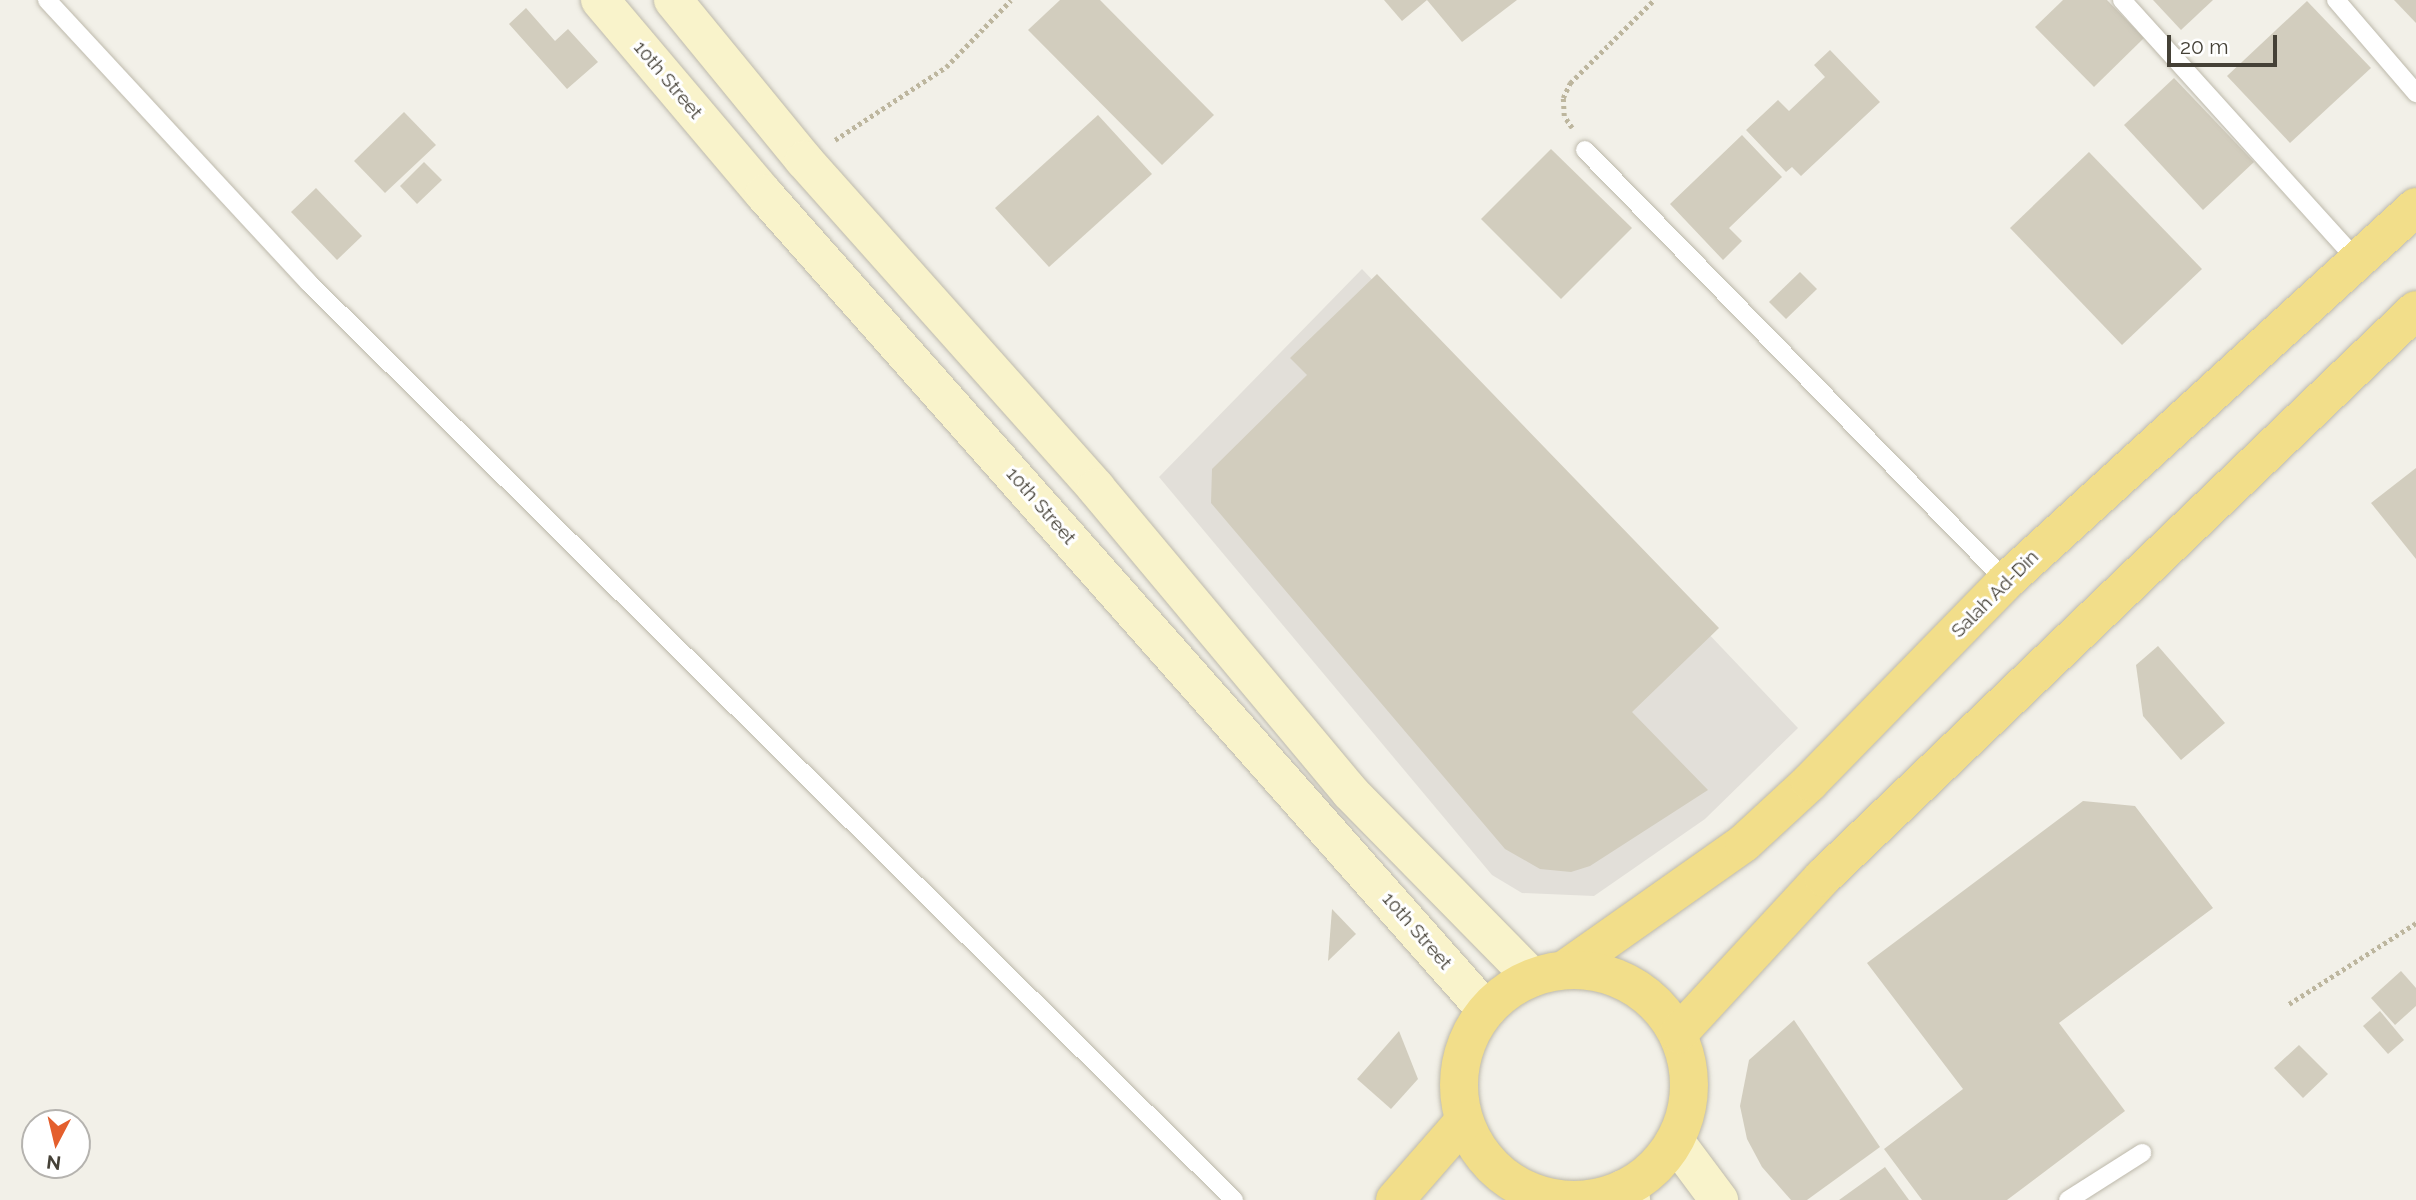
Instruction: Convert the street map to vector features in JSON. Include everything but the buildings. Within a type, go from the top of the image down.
[{"type":"highway","name":"Salah Ad-Din","points":[[1548,974],[1744,843],[1810,782],[2006,581],[2416,206]]},
{"type":"highway","points":[[1678,1034],[1823,877],[2416,310]]},
{"type":"highway","points":[[1598,972],[1629,984],[1656,1003],[1678,1034],[1689,1069],[1688,1106],[1675,1141],[1653,1169],[1627,1195],[1585,1200],[1522,1194],[1483,1156],[1464,1121],[1458,1083],[1466,1044],[1486,1010],[1548,974],[1598,972]]},
{"type":"highway","points":[[1395,1200],[1464,1121]]},
{"type":"main road","name":"10th Street","points":[[600,0],[764,194],[1486,1010]]},
{"type":"main road","points":[[673,0],[804,160],[1096,488],[1350,792],[1548,974]]},
{"type":"main road","points":[[1675,1141],[1719,1200]]},
{"type":"lane","points":[[47,0],[308,282],[1234,1200]]},
{"type":"lane","points":[[2122,0],[2356,259]]},
{"type":"lane","points":[[2336,0],[2416,93]]},
{"type":"lane","points":[[1584,150],[2006,581]]},
{"type":"lane","points":[[2068,1200],[2142,1153]]},
{"type":"path","points":[[804,160],[946,67],[1011,0]]},
{"type":"path","points":[[1584,150],[1564,117],[1563,98],[1570,83],[1654,0]]},
{"type":"path","points":[[2289,1004],[2416,923]]},
{"type":"shaded area","points":[[1362,269],[1798,728],[1705,819],[1594,896],[1522,893],[1492,875],[1159,477]]}]
